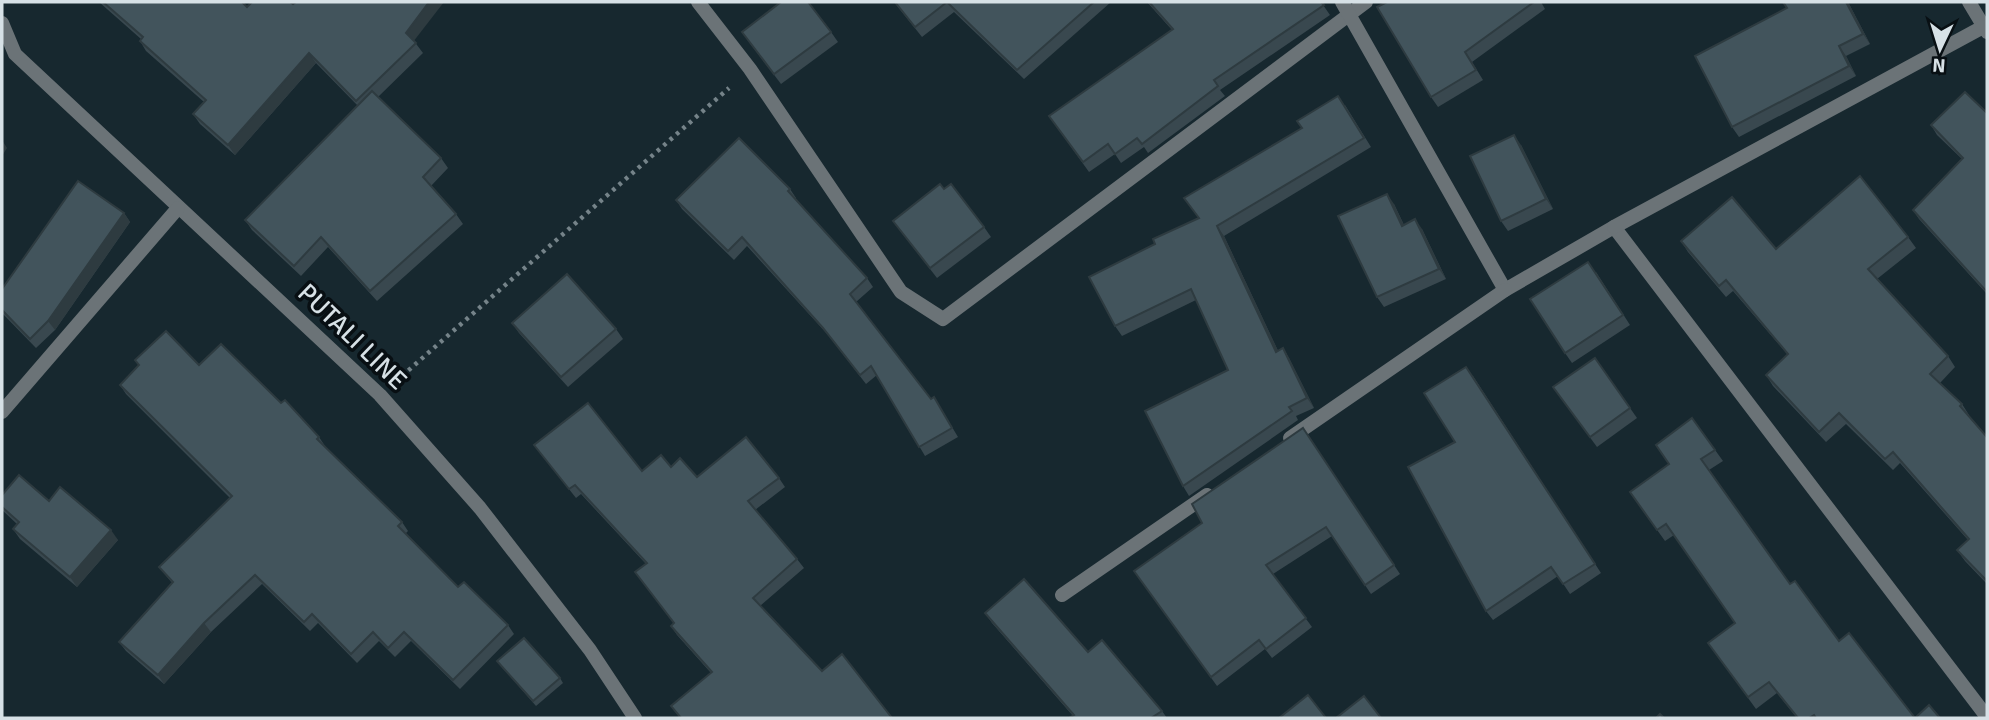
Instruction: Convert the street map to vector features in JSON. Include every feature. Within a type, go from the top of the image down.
[{"type":"street","points":[[698,2],[750,69],[901,292],[943,319],[1366,2]]},
{"type":"street","points":[[1342,2],[1505,290]]},
{"type":"street","points":[[1278,446],[1505,290],[1614,227],[1985,29],[1969,2]]},
{"type":"street","name":"PUTALI LINE","points":[[2,23],[15,54],[380,395],[480,508],[590,650],[635,718]]},
{"type":"street","points":[[2,412],[178,208]]},
{"type":"street","points":[[1614,227],[1987,717]]},
{"type":"street","points":[[1062,595],[1221,486]]},
{"type":"path","points":[[380,395],[750,69]]},
{"type":"building","points":[[103,2],[242,2],[247,7],[252,2],[429,2],[406,33],[416,43],[356,101],[309,53],[228,145],[193,114],[206,100],[140,41],[143,37]]},
{"type":"building","points":[[781,2],[808,2],[831,32],[774,74],[742,32]]},
{"type":"building","points":[[895,2],[947,2],[915,27]]},
{"type":"building","points":[[947,2],[1094,2],[1017,70]]},
{"type":"building","points":[[1149,2],[1321,2],[1324,5],[1214,80],[1218,86],[1142,144],[1137,138],[1115,154],[1108,144],[1083,162],[1049,116],[1173,29]]},
{"type":"building","points":[[1387,2],[1534,2],[1465,52],[1476,70],[1431,97],[1377,7]]},
{"type":"building","points":[[1783,2],[1846,2],[1863,34],[1839,46],[1849,66],[1732,127],[1695,56],[1787,8]]},
{"type":"building","points":[[372,91],[441,158],[423,177],[456,214],[370,291],[321,237],[294,266],[245,220]]},
{"type":"building","points":[[1965,92],[1987,113],[1987,292],[1913,210],[1963,158],[1931,125]]},
{"type":"building","points":[[1338,96],[1364,138],[1217,226],[1276,352],[1283,348],[1307,398],[1289,407],[1292,411],[1183,486],[1145,411],[1228,370],[1191,289],[1115,326],[1089,277],[1155,244],[1153,239],[1199,218],[1184,198],[1302,128],[1297,121]]},
{"type":"building","points":[[1514,135],[1546,199],[1501,221],[1470,156]]},
{"type":"building","points":[[739,138],[790,189],[788,191],[867,278],[850,294],[931,399],[934,397],[952,428],[919,447],[871,366],[860,375],[823,328],[742,237],[728,251],[676,200]]},
{"type":"building","points":[[1860,176],[1908,237],[1868,269],[1948,356],[1930,374],[1962,404],[1960,406],[1987,437],[1987,581],[1957,550],[1969,539],[1893,452],[1885,459],[1839,413],[1819,432],[1766,375],[1788,354],[1726,280],[1719,286],[1681,241],[1732,197],[1776,249]]},
{"type":"building","points":[[78,181],[124,213],[48,321],[30,339],[2,310],[2,289]]},
{"type":"building","points":[[940,184],[944,189],[951,184],[984,227],[930,268],[893,221]]},
{"type":"building","points":[[1387,194],[1402,226],[1415,219],[1439,269],[1377,297],[1338,216]]},
{"type":"building","points":[[1588,262],[1623,315],[1565,353],[1530,299]]},
{"type":"building","points":[[567,274],[616,329],[561,377],[512,323]]},
{"type":"building","points":[[166,331],[199,365],[221,344],[281,403],[285,400],[319,437],[317,439],[402,522],[398,526],[458,587],[464,582],[508,625],[453,680],[404,632],[388,648],[373,632],[351,654],[312,614],[304,622],[255,575],[204,623],[158,675],[119,642],[173,582],[159,567],[232,496],[120,385],[139,365],[135,360]]},
{"type":"building","points":[[1595,358],[1630,408],[1590,437],[1553,387]]},
{"type":"building","points":[[1466,367],[1595,564],[1563,584],[1551,567],[1486,611],[1408,467],[1455,442],[1424,393]]},
{"type":"building","points":[[588,403],[642,471],[661,455],[671,467],[680,458],[697,477],[746,437],[779,478],[748,501],[797,559],[753,598],[822,671],[842,654],[892,718],[681,718],[671,706],[712,672],[671,626],[674,623],[635,572],[647,563],[575,485],[569,489],[534,445]]},
{"type":"building","points":[[1692,418],[1715,450],[1701,459],[1790,584],[1795,581],[1839,641],[1849,633],[1915,718],[1816,718],[1814,715],[1798,718],[1769,682],[1748,697],[1708,643],[1735,623],[1666,524],[1657,530],[1630,492],[1669,464],[1656,445]]},
{"type":"building","points":[[1303,428],[1394,565],[1365,585],[1326,527],[1266,565],[1306,618],[1266,649],[1259,640],[1211,677],[1134,571],[1202,523],[1192,504]]},
{"type":"building","points":[[19,475],[49,501],[60,487],[111,530],[70,577],[13,529],[19,522],[2,507],[2,495]]},
{"type":"building","points":[[1024,579],[1088,652],[1102,640],[1162,711],[1151,718],[1069,718],[1074,715],[985,613]]},
{"type":"building","points":[[524,638],[560,678],[533,701],[497,661]]},
{"type":"building","points":[[1308,695],[1326,718],[1279,718]]},
{"type":"building","points":[[1364,696],[1381,718],[1336,718]]},
{"type":"building","points":[[1929,705],[1940,718],[1915,718]]}]
